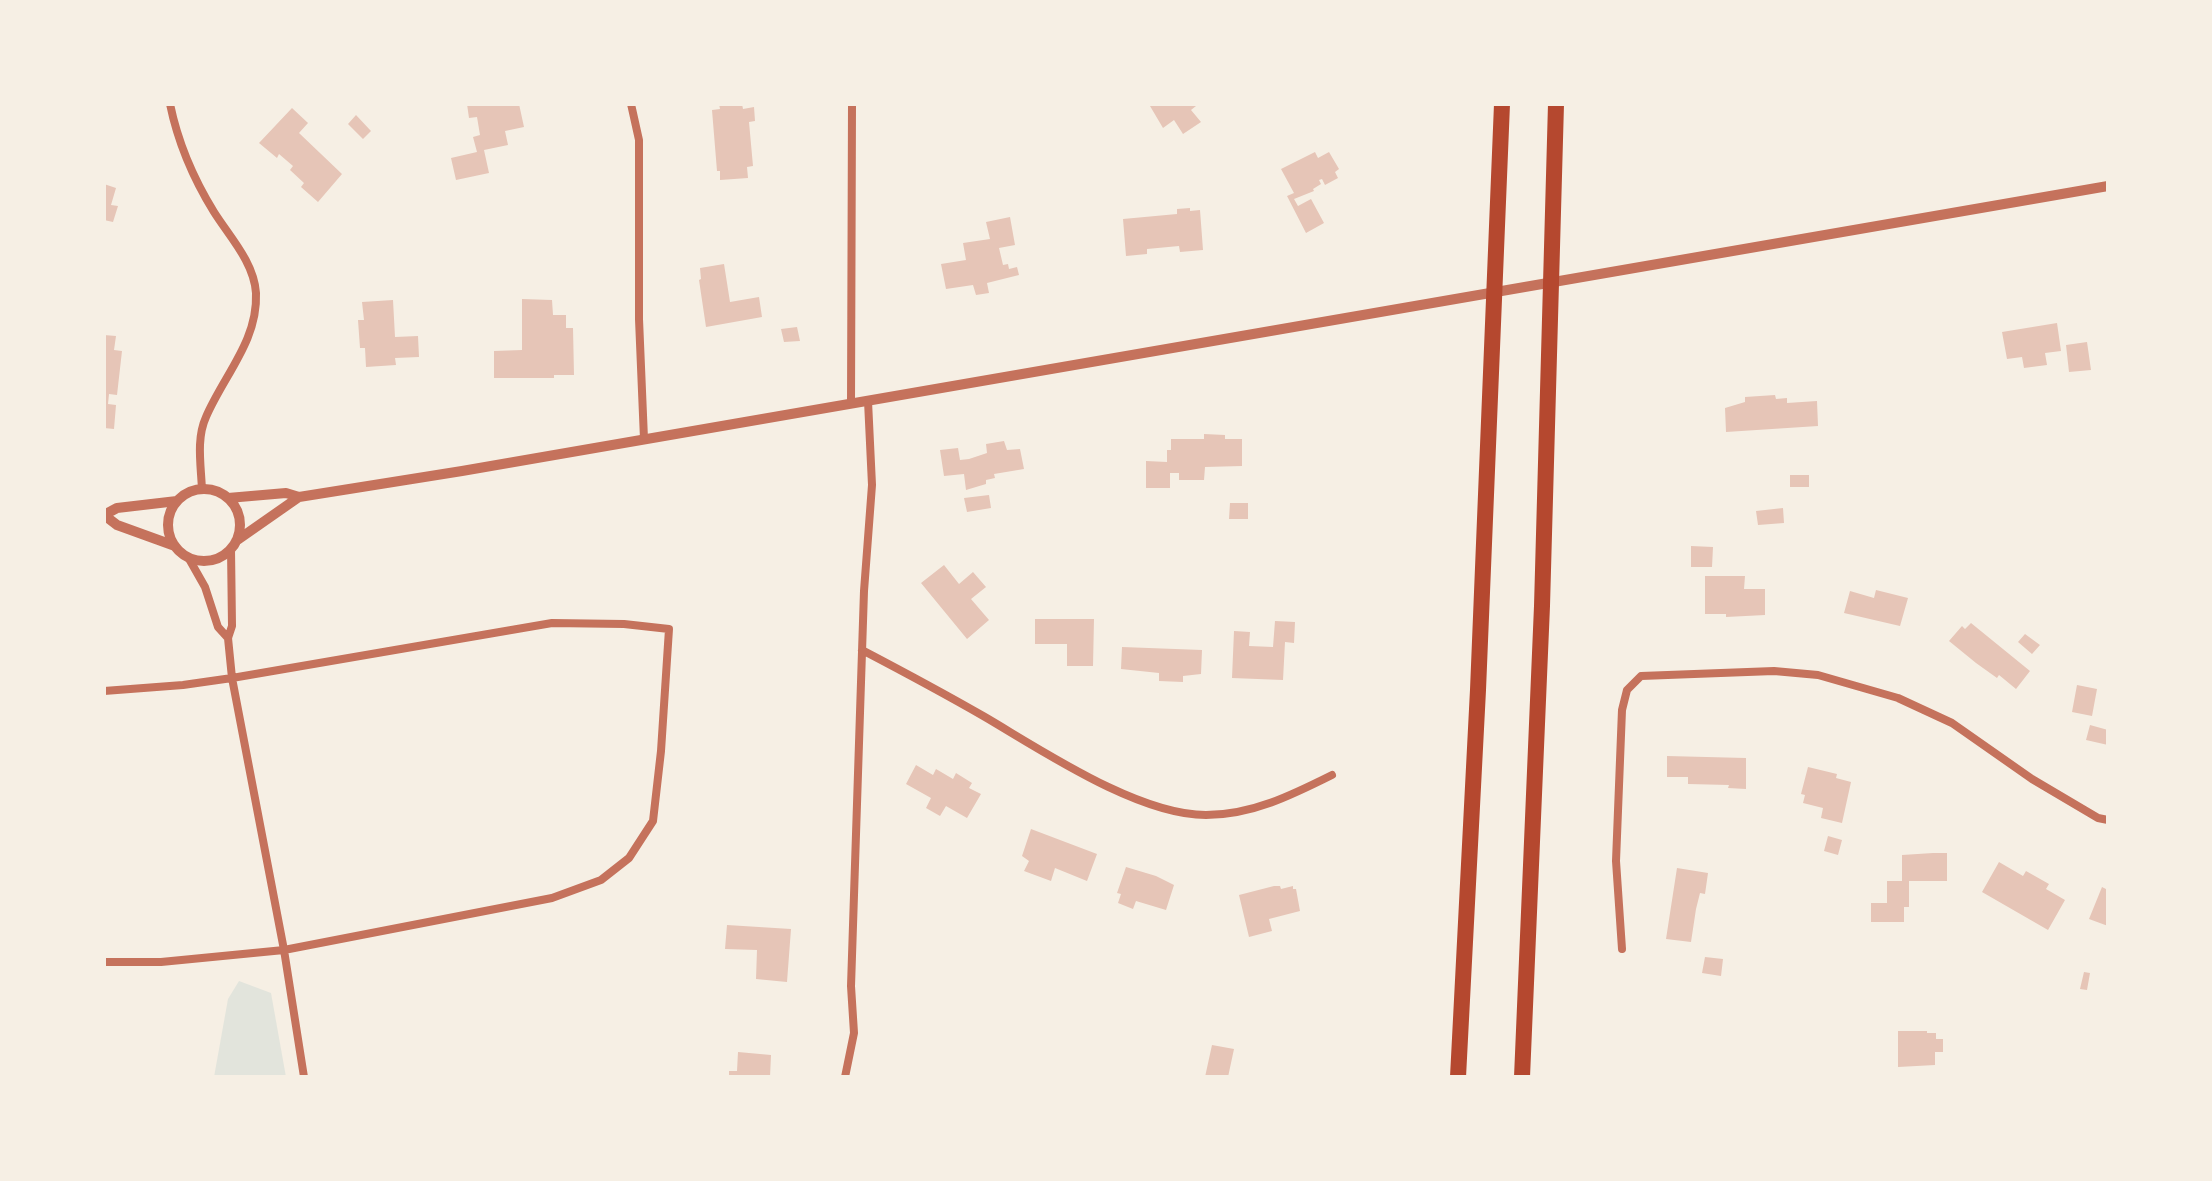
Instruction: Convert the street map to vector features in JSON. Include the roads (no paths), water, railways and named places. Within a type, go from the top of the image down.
[{"type":"highway","points":[[1458,1077],[1479,674],[1502,104]]},
{"type":"highway","points":[[1522,1077],[1542,606],[1556,104]]},
{"type":"street","points":[[170,104],[177,136],[194,176],[240,249],[256,288],[252,330],[205,418],[200,437],[202,490]]},
{"type":"street","points":[[631,104],[639,140],[639,319],[644,439]]},
{"type":"street","points":[[851,402],[852,104]]},
{"type":"street","points":[[228,498],[286,493],[299,497],[2108,186]]},
{"type":"street","points":[[845,1077],[854,1033],[851,986],[862,650],[872,485],[868,401]]},
{"type":"street","points":[[175,546],[168,527],[177,501],[184,495],[202,490],[220,493],[228,498],[240,523],[234,545],[232,626],[228,638],[232,678],[284,950],[304,1077]]},
{"type":"street","points":[[188,557],[206,561],[215,559],[299,497]]},
{"type":"street","points":[[177,501],[117,508],[104,515],[117,525],[175,546],[188,557],[205,587],[218,627],[228,638]]},
{"type":"street","points":[[104,691],[232,678],[552,623],[624,624],[669,629],[653,821],[629,858],[601,880],[552,898],[284,950],[161,962],[104,962]]},
{"type":"street","points":[[862,650],[930,685],[1059,760],[1160,807],[1204,815],[1247,812],[1289,797],[1332,775]]},
{"type":"street","points":[[1622,949],[1616,861],[1622,710],[1627,690],[1641,676],[1774,671],[1818,675],[1884,694],[1952,723],[2032,779],[2098,818],[2108,820]]}]
